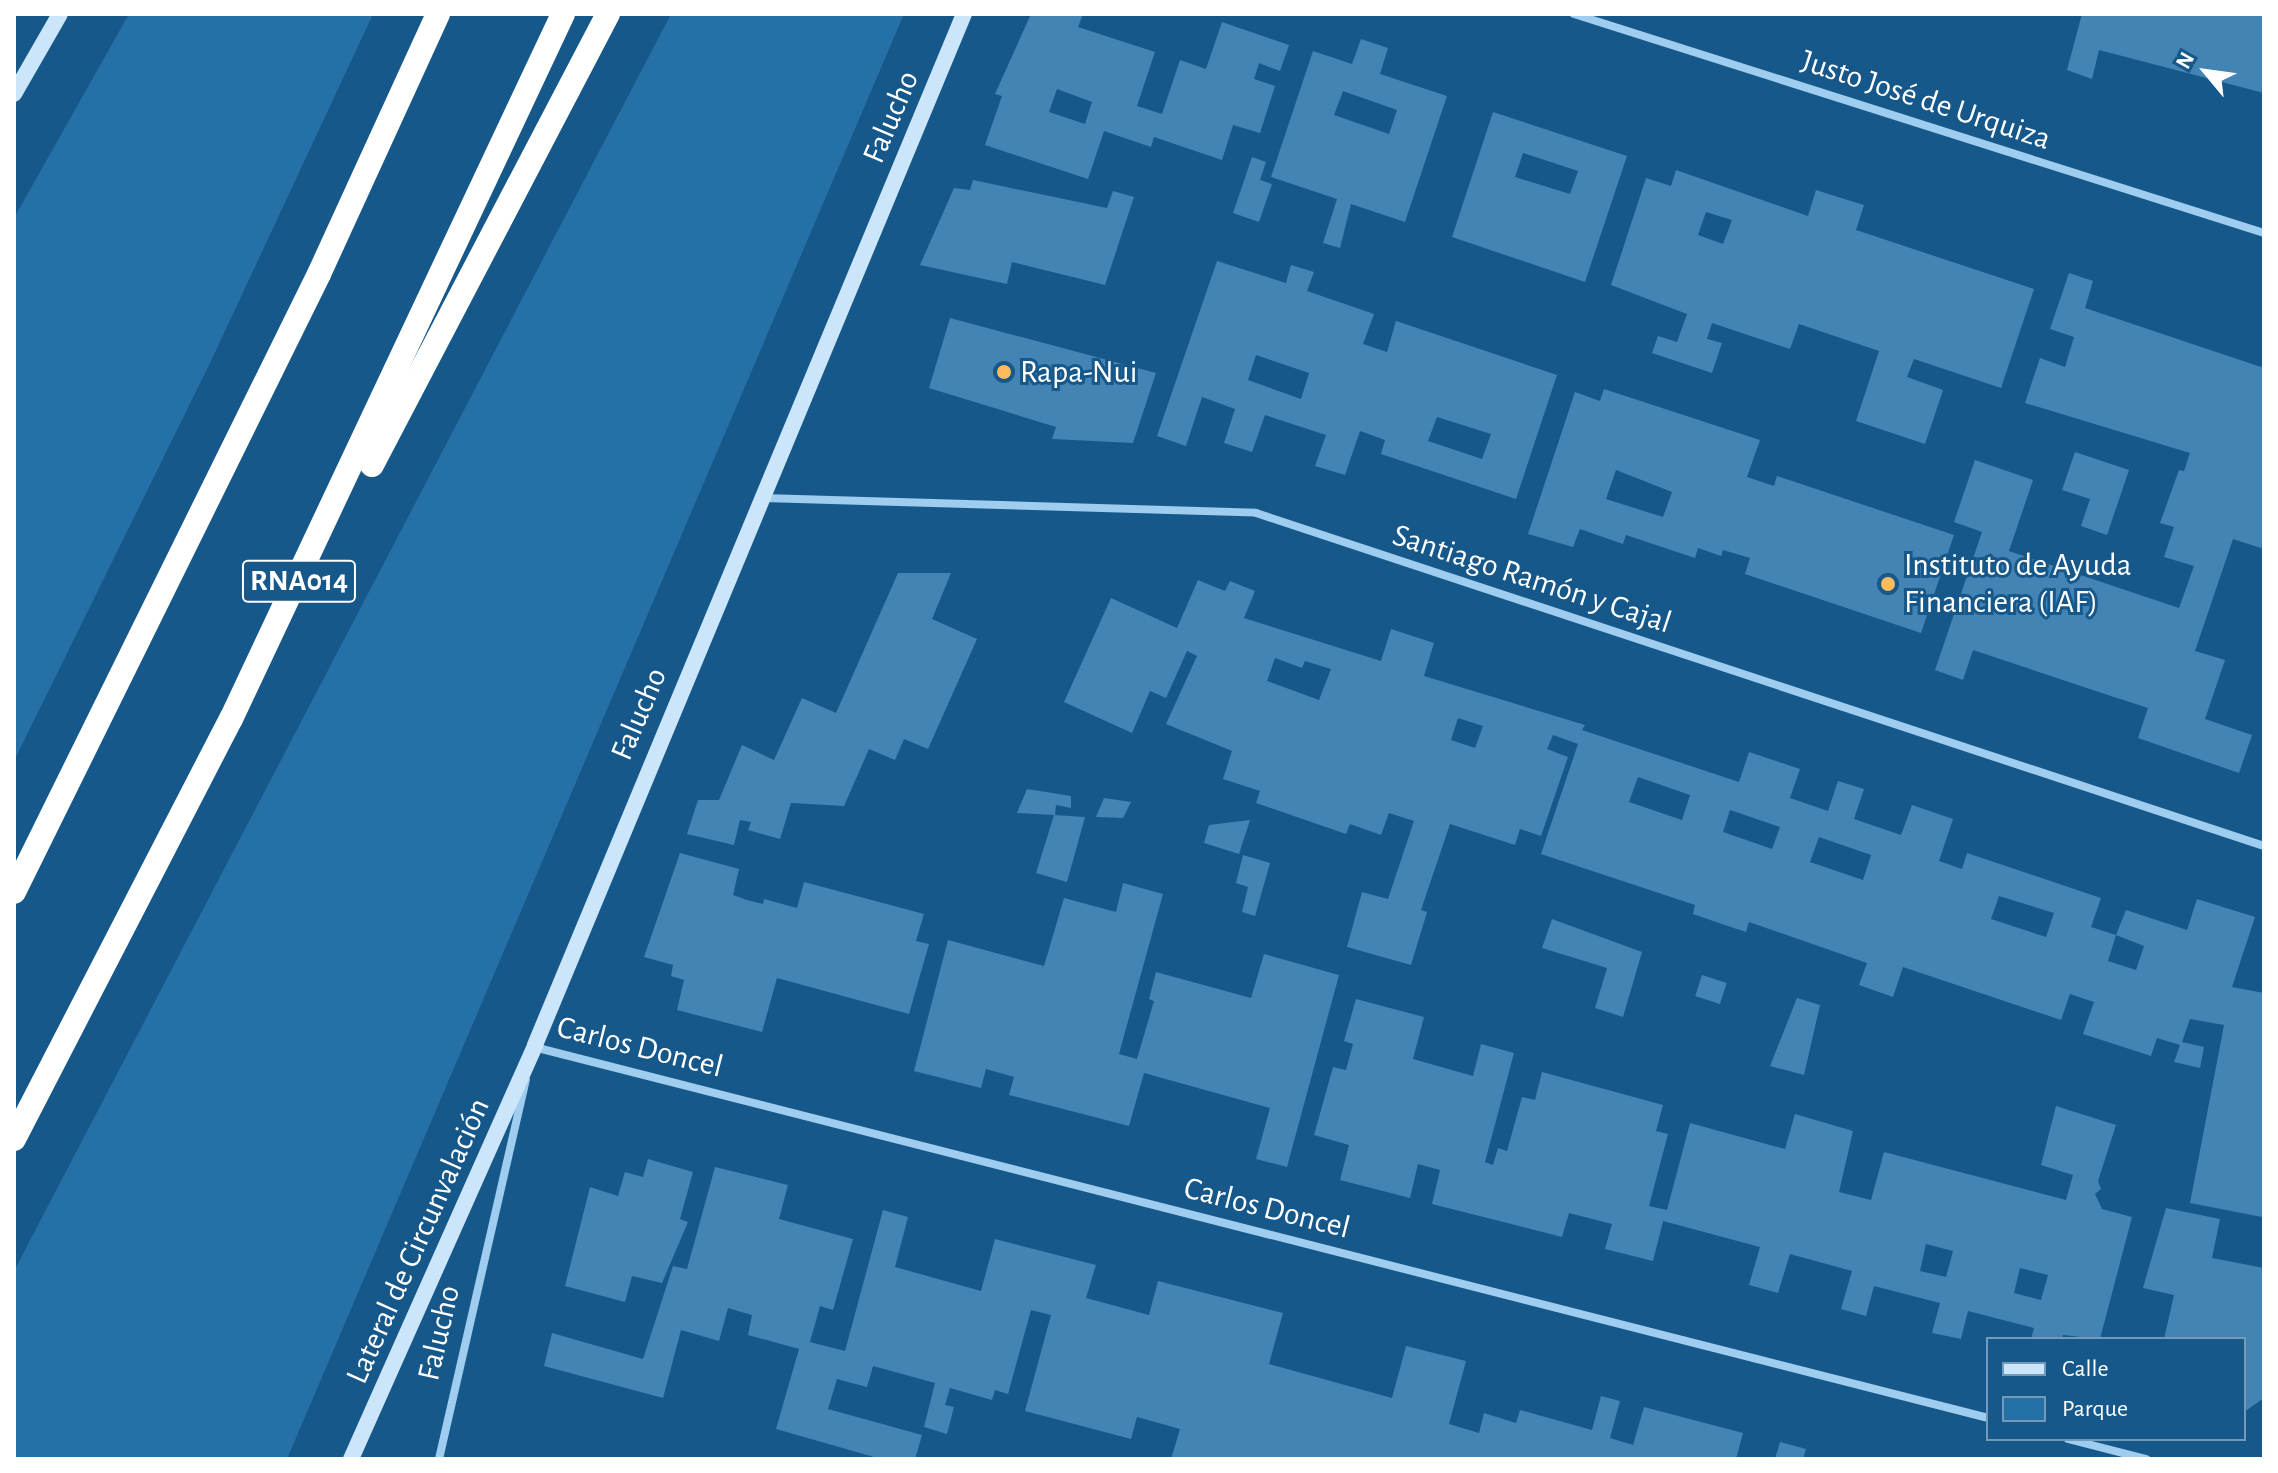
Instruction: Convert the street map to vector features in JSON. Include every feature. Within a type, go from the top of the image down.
[{"type":"highway","points":[[14,892],[305,301],[438,14]]},
{"type":"highway","name":"RNA014","points":[[14,1139],[231,719],[563,14]]},
{"type":"highway","points":[[231,719],[308,586],[608,14]]},
{"type":"street","points":[[14,94],[60,14]]},
{"type":"street","name":"Falucho","points":[[439,1459],[535,1045],[760,498],[964,14]]},
{"type":"street","name":"Justo José de Urquiza","points":[[1574,14],[2264,233]]},
{"type":"street","name":"Santiago Ramón y Cajal","points":[[760,498],[1256,513],[2264,846]]},
{"type":"street","name":"Carlos Doncel","points":[[535,1045],[1986,1417]]},
{"type":"street","name":"Lateral de Circunvalación","points":[[351,1459],[535,1045]]},
{"type":"street","points":[[2076,1441],[2146,1459]]},
{"type":"green space","points":[[129,14],[373,14],[211,361],[14,761],[14,218]]},
{"type":"green space","points":[[671,14],[904,14],[287,1459],[14,1459],[14,1271]]},
{"type":"building","points":[[1031,14],[1083,14],[1078,27],[1155,52],[1137,106],[1162,114],[1180,60],[1206,69],[1222,22],[1289,45],[1280,71],[1259,63],[1254,79],[1275,86],[1260,133],[1233,125],[1222,160],[1154,137],[1151,147],[1104,131],[1088,179],[985,145],[1002,96],[995,94]],"holes":[[[1057,89],[1092,102],[1085,124],[1049,112]]]},
{"type":"building","points":[[2082,14],[2264,14],[2264,93],[2099,50],[2092,79],[2067,70]]},
{"type":"building","points":[[1361,39],[1388,48],[1380,74],[1447,96],[1405,222],[1351,204],[1340,248],[1323,243],[1337,199],[1271,177],[1313,51],[1352,64]],"holes":[[[1343,91],[1397,110],[1389,134],[1334,115]]]},
{"type":"building","points":[[1493,112],[1627,156],[1585,282],[1452,237]],"holes":[[[1523,153],[1578,171],[1570,194],[1515,177]]]},
{"type":"building","points":[[1252,157],[1266,162],[1260,180],[1272,184],[1259,222],[1233,213]]},
{"type":"building","points":[[1676,170],[1808,216],[1816,190],[1864,205],[1856,230],[2034,289],[2001,388],[1914,359],[1907,377],[1943,390],[1925,444],[1856,421],[1879,351],[1799,324],[1790,349],[1712,323],[1707,339],[1722,343],[1712,373],[1652,353],[1658,336],[1677,342],[1687,314],[1611,285],[1646,178],[1671,186]],"holes":[[[1706,212],[1732,220],[1723,244],[1698,235]]]},
{"type":"building","points":[[973,180],[1107,208],[1113,191],[1134,197],[1105,285],[1012,262],[1007,284],[920,265],[954,188],[970,190]]},
{"type":"building","points":[[1217,261],[1286,283],[1291,265],[1314,272],[1307,291],[1374,314],[1363,344],[1387,352],[1396,321],[1557,375],[1516,499],[1381,454],[1385,440],[1360,431],[1345,475],[1315,466],[1326,435],[1265,415],[1252,452],[1224,443],[1235,409],[1202,397],[1186,446],[1157,436]],"holes":[[[1256,355],[1309,373],[1301,399],[1248,380]],[[1437,417],[1491,434],[1482,459],[1428,441]]]},
{"type":"building","points":[[2069,273],[2093,281],[2085,308],[2261,367],[2264,360],[2264,549],[2233,539],[2195,651],[2225,660],[2205,719],[2252,735],[2239,773],[2138,738],[2148,708],[1973,650],[1963,680],[1935,670],[1982,532],[1954,522],[1975,460],[2033,480],[2009,551],[2179,608],[2194,566],[2164,557],[2174,527],[2160,523],[2179,470],[2184,471],[2190,453],[2025,403],[2040,358],[2065,367],[2074,337],[2050,329]]},
{"type":"building","name":"Rapa-Nui","points":[[950,318],[1156,373],[1133,443],[1052,439],[1056,427],[929,388]]},
{"type":"building","points":[[1604,389],[1760,440],[1747,477],[1774,486],[1777,476],[1954,535],[1921,633],[1745,574],[1750,558],[1723,550],[1721,556],[1698,548],[1695,558],[1626,535],[1623,544],[1580,529],[1573,547],[1528,534],[1575,392],[1600,401]],"holes":[[[1616,470],[1672,492],[1663,517],[1606,499]]]},
{"type":"building","points":[[2075,452],[2129,470],[2107,535],[2081,526],[2090,499],[2062,490]]},
{"type":"building","points":[[898,573],[951,573],[932,619],[977,639],[928,749],[904,739],[895,760],[869,749],[844,806],[791,803],[780,839],[748,830],[751,822],[740,820],[734,845],[687,834],[698,800],[719,800],[742,745],[774,760],[802,698],[836,713]]},
{"type":"building","points":[[1198,580],[1225,591],[1230,581],[1255,591],[1244,618],[1381,661],[1391,629],[1434,643],[1424,676],[1585,725],[1582,730],[1739,782],[1749,752],[1800,769],[1790,798],[1828,811],[1838,781],[1864,789],[1854,819],[1901,835],[1912,805],[1953,819],[1939,861],[1962,869],[1967,853],[2101,898],[2091,927],[2116,935],[2126,910],[2187,930],[2197,899],[2255,917],[2232,987],[2264,993],[2264,1228],[2262,1217],[2190,1203],[2224,1025],[2190,1019],[2182,1042],[2204,1047],[2200,1068],[2174,1062],[2180,1045],[2157,1038],[2151,1056],[2083,1034],[2094,1002],[2070,994],[2061,1020],[1903,967],[1893,997],[1859,985],[1867,963],[1749,922],[1746,932],[1719,923],[1693,914],[1695,905],[1541,854],[1578,744],[1553,735],[1547,749],[1568,757],[1541,836],[1520,829],[1515,845],[1450,824],[1421,910],[1427,912],[1411,965],[1347,947],[1362,892],[1388,899],[1414,821],[1389,813],[1381,835],[1350,824],[1346,834],[1256,803],[1260,791],[1223,779],[1232,751],[1166,724],[1197,656],[1187,651],[1166,698],[1150,691],[1132,733],[1064,702],[1111,598],[1177,628]],"holes":[[[1275,658],[1302,668],[1305,661],[1331,669],[1319,700],[1267,681]],[[1458,718],[1483,726],[1475,748],[1451,740]],[[1638,777],[1690,795],[1682,820],[1629,802]],[[1730,810],[1780,827],[1772,849],[1723,832]],[[1819,837],[1871,855],[1863,880],[1810,862]],[[1999,896],[2054,913],[2046,937],[1991,919]],[[2116,935],[2144,946],[2136,970],[2108,961]]]},
{"type":"building","points":[[1027,789],[1071,796],[1071,808],[1056,805],[1055,815],[1017,813]]},
{"type":"building","points":[[1104,798],[1131,802],[1123,818],[1096,817]]},
{"type":"building","points":[[1054,815],[1085,817],[1067,882],[1036,873]]},
{"type":"building","points":[[1250,820],[1239,854],[1204,843],[1209,825]]},
{"type":"building","points":[[680,853],[739,869],[733,895],[763,904],[764,899],[797,908],[804,882],[924,914],[916,941],[929,944],[909,1014],[777,978],[762,1032],[677,1010],[684,980],[671,976],[673,965],[644,957]]},
{"type":"building","points":[[1243,855],[1270,863],[1255,916],[1242,912],[1248,887],[1236,883]]},
{"type":"building","points":[[1123,883],[1163,894],[1119,1054],[1137,1059],[1154,1001],[1149,999],[1156,972],[1251,998],[1264,954],[1339,975],[1287,1167],[1256,1159],[1270,1108],[1144,1073],[1129,1126],[1009,1095],[1014,1077],[986,1069],[981,1088],[914,1071],[948,940],[1044,966],[1064,898],[1116,912]]},
{"type":"building","points":[[1552,919],[1642,952],[1623,1017],[1595,1008],[1607,968],[1542,948]]},
{"type":"building","points":[[1702,975],[1727,983],[1720,1004],[1695,996]]},
{"type":"building","points":[[1797,998],[1820,1005],[1804,1075],[1770,1066]]},
{"type":"building","points":[[1356,999],[1424,1017],[1413,1059],[1473,1076],[1481,1044],[1514,1053],[1485,1162],[1493,1165],[1498,1148],[1507,1151],[1522,1097],[1535,1100],[1542,1072],[1663,1105],[1656,1131],[1668,1134],[1649,1206],[1667,1210],[1690,1123],[1785,1149],[1795,1114],[1853,1131],[1839,1192],[1871,1200],[1884,1152],[2066,1200],[2073,1175],[2041,1165],[2056,1106],[2116,1125],[2098,1181],[2101,1189],[2095,1194],[2102,1209],[2132,1217],[2101,1337],[2032,1337],[2034,1328],[1968,1311],[1961,1339],[1932,1333],[1940,1303],[1874,1286],[1866,1316],[1841,1309],[1852,1271],[1790,1254],[1778,1293],[1749,1285],[1760,1247],[1663,1221],[1653,1261],[1605,1249],[1612,1224],[1569,1213],[1562,1237],[1432,1204],[1440,1170],[1418,1164],[1410,1198],[1340,1180],[1349,1145],[1314,1135],[1333,1067],[1346,1070],[1353,1044],[1344,1041]],"holes":[[[1926,1244],[1953,1251],[1946,1277],[1920,1271]],[[2020,1268],[2048,1275],[2041,1300],[2014,1293]]]},
{"type":"building","points":[[648,1159],[693,1172],[680,1219],[688,1222],[662,1283],[632,1276],[625,1302],[565,1286],[590,1187],[618,1196],[625,1172],[643,1177]]},
{"type":"building","points":[[715,1167],[788,1185],[779,1219],[853,1239],[833,1310],[820,1306],[810,1342],[845,1351],[883,1210],[908,1217],[895,1267],[981,1291],[995,1239],[1096,1265],[1086,1298],[1149,1315],[1158,1281],[1283,1313],[1269,1364],[1392,1398],[1406,1346],[1466,1361],[1449,1424],[1479,1433],[1484,1413],[1516,1423],[1520,1410],[1592,1430],[1601,1396],[1620,1401],[1610,1438],[1633,1445],[1644,1407],[1743,1433],[1736,1459],[1171,1459],[1180,1429],[1137,1417],[1131,1439],[1025,1411],[1051,1315],[1031,1310],[1008,1394],[995,1390],[992,1400],[950,1388],[945,1405],[954,1407],[947,1434],[924,1427],[935,1383],[873,1366],[867,1387],[837,1379],[828,1409],[922,1435],[915,1459],[881,1459],[776,1429],[799,1349],[748,1335],[752,1315],[728,1308],[719,1341],[681,1330],[663,1398],[544,1366],[552,1333],[643,1359],[673,1266],[687,1269]]},
{"type":"building","points":[[2166,1208],[2220,1219],[2212,1258],[2264,1268],[2264,1398],[2246,1411],[2246,1337],[2164,1337],[2174,1295],[2143,1288]]},
{"type":"building","points":[[1780,1442],[1806,1449],[1803,1459],[1775,1459]]},
{"type":"place","name":"Rapa-Nui","points":[[1004,372]]},
{"type":"place","name":"Instituto de Ayuda Financiera (IAF)","points":[[1888,584]]}]
